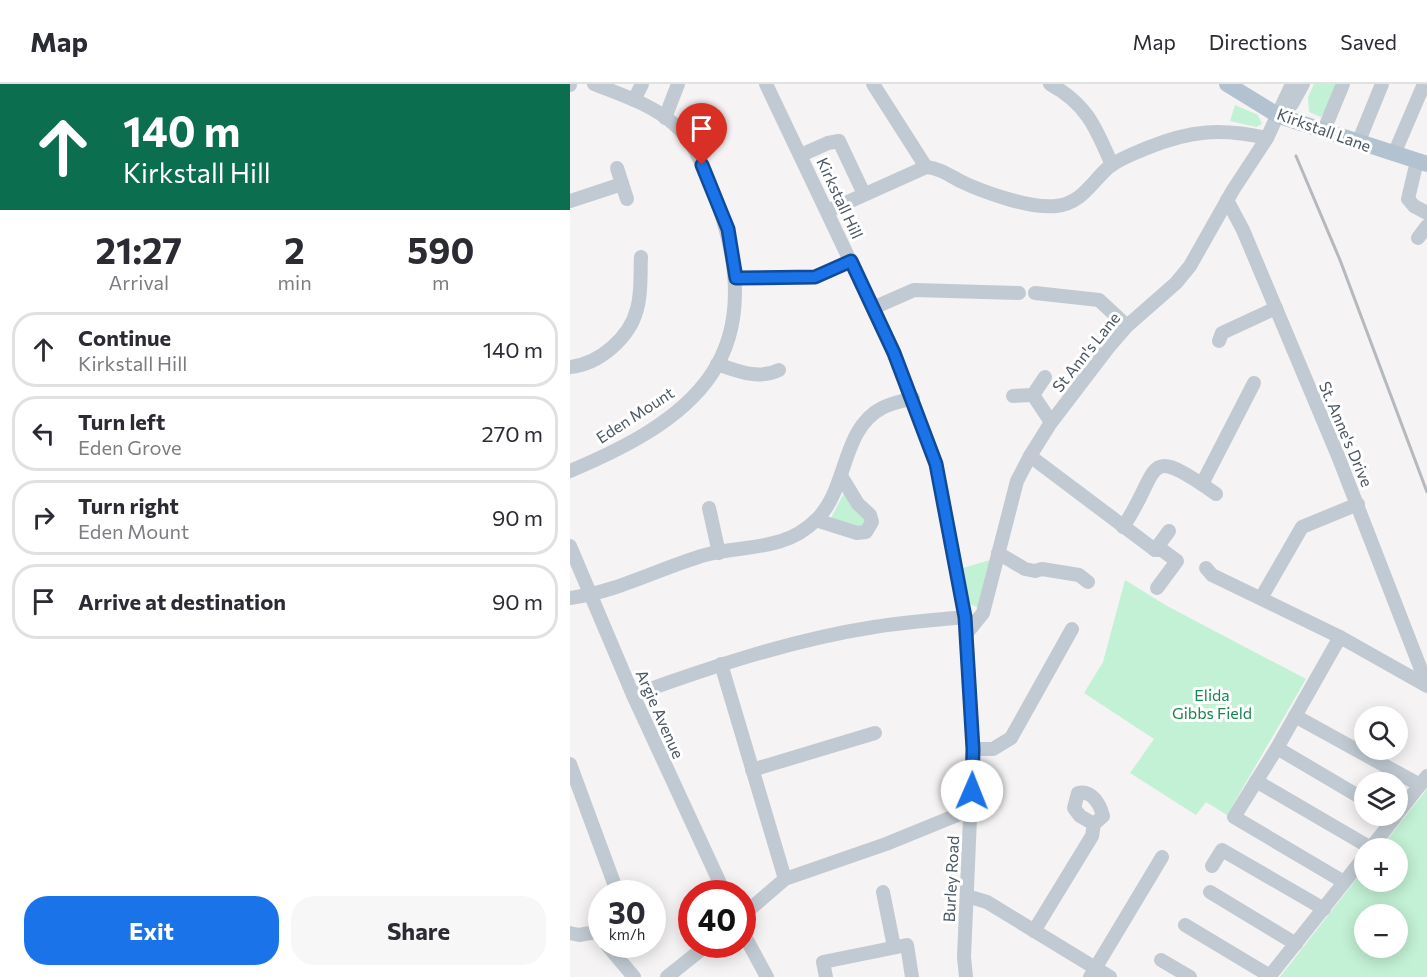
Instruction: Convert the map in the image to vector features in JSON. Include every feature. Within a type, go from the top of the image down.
[{"type":"main road","name":"Kirkstall Lane","points":[[1227,84],[1280,116],[1422,163]]},
{"type":"street","name":"Eden Mount","points":[[570,471],[617,448],[667,418],[692,398],[717,364],[731,326],[736,278],[728,229],[708,178],[689,141],[665,118],[634,100],[594,84]]},
{"type":"street","points":[[634,100],[642,84]]},
{"type":"street","points":[[665,118],[678,84]]},
{"type":"street","name":"Kirkstall Hill","points":[[766,84],[828,211],[913,398],[936,464],[963,603]]},
{"type":"street","points":[[873,84],[926,167]]},
{"type":"street","points":[[1050,84],[1069,94],[1085,111],[1096,127],[1112,165]]},
{"type":"street","points":[[1280,116],[1292,84]]},
{"type":"street","points":[[1280,116],[1292,104],[1303,84]]},
{"type":"street","points":[[1324,130],[1343,84]]},
{"type":"street","points":[[1358,143],[1382,84]]},
{"type":"street","points":[[1394,154],[1424,84]]},
{"type":"street","name":"St Ann's Lane","points":[[966,634],[982,613],[1017,481],[1030,456],[1052,422],[1127,326],[1176,283],[1190,266],[1227,200],[1280,116]]},
{"type":"street","points":[[828,211],[926,167],[939,170],[987,192],[1030,203],[1056,206],[1083,195],[1112,165],[1159,143],[1196,132],[1226,130],[1267,138]]},
{"type":"street","points":[[801,156],[828,142],[839,141],[864,194]]},
{"type":"street","points":[[1422,163],[1408,199],[1414,206],[1427,213]]},
{"type":"street","points":[[616,168],[627,199]]},
{"type":"street","points":[[570,201],[622,184]]},
{"type":"street","name":"St. Anne's Drive","points":[[1227,200],[1243,230],[1358,504],[1427,685]]},
{"type":"street","points":[[1418,238],[1427,226]]},
{"type":"street","points":[[570,366],[583,364],[601,355],[627,331],[638,307],[641,257]]},
{"type":"street","points":[[736,278],[815,277],[851,261]]},
{"type":"street","points":[[873,308],[914,290],[1019,293]]},
{"type":"street","points":[[1035,293],[1099,300],[1127,326]]},
{"type":"street","points":[[1219,341],[1222,333],[1276,308]]},
{"type":"street","points":[[717,364],[750,374],[768,375],[779,370]]},
{"type":"street","points":[[1033,395],[1045,377]]},
{"type":"street","points":[[1202,484],[1254,383]]},
{"type":"street","points":[[1033,395],[1052,422]]},
{"type":"street","points":[[1013,396],[1033,395]]},
{"type":"street","points":[[570,598],[591,595],[719,552],[782,541],[801,532],[816,520],[829,504],[843,467],[864,423],[881,408],[913,398]]},
{"type":"street","points":[[1030,456],[1155,550],[1162,550],[1182,565],[1157,588]]},
{"type":"street","points":[[1123,527],[1134,511],[1149,477],[1157,467],[1167,464],[1178,468],[1215,494]]},
{"type":"street","points":[[816,520],[856,533],[866,532],[872,522],[870,515],[858,504],[841,476]]},
{"type":"street","points":[[1261,598],[1302,527],[1358,504]]},
{"type":"street","points":[[709,508],[719,552]]},
{"type":"street","points":[[1155,550],[1169,531]]},
{"type":"street","name":"Argie Avenue","points":[[570,546],[633,695],[718,880]]},
{"type":"street","points":[[998,553],[1025,569],[1035,572],[1042,569],[1079,575],[1088,582]]},
{"type":"street","points":[[1206,568],[1212,574],[1340,637],[1427,685]]},
{"type":"street","name":"Burley Road","points":[[963,603],[973,749],[964,957],[966,977]]},
{"type":"street","points":[[633,695],[721,664],[814,638],[865,628],[965,617]]},
{"type":"street","points":[[973,749],[993,749],[1011,738],[1072,629]]},
{"type":"street","points":[[1340,637],[1277,748],[1235,812],[1344,882]]},
{"type":"street","points":[[721,664],[785,879]]},
{"type":"street","points":[[1295,716],[1423,781],[1408,800]]},
{"type":"street","points":[[752,770],[875,733]]},
{"type":"street","points":[[1277,748],[1354,794]]},
{"type":"street","points":[[570,764],[613,880]]},
{"type":"street","points":[[1256,781],[1354,842]]},
{"type":"street","points":[[756,904],[785,879],[886,844],[972,809]]},
{"type":"street","points":[[1034,931],[1092,836],[1094,824]]},
{"type":"street","points":[[1212,866],[1222,850],[1324,909]]},
{"type":"street","points":[[1092,972],[1162,857]]},
{"type":"street","points":[[1185,926],[1269,976],[1354,870]]},
{"type":"street","points":[[883,892],[894,947]]},
{"type":"street","points":[[1210,892],[1296,944]]},
{"type":"street","points":[[967,897],[987,902],[1034,931],[1092,972],[1110,977]]},
{"type":"street","points":[[570,933],[588,934]]},
{"type":"street","points":[[826,977],[823,962],[907,945],[912,977]]},
{"type":"street","points":[[756,957],[767,977]]},
{"type":"street","points":[[618,958],[634,977]]},
{"type":"street","points":[[667,977],[691,958]]},
{"type":"street","points":[[1161,960],[1190,977]]},
{"type":"green space","points":[[1314,84],[1340,84],[1331,104],[1321,117],[1309,112],[1308,97]]},
{"type":"green space","points":[[1235,105],[1258,115],[1262,124],[1256,127],[1230,121]]},
{"type":"green space","points":[[846,489],[866,513],[866,524],[856,530],[830,520]]},
{"type":"green space","points":[[990,560],[979,608],[970,604],[963,568]]},
{"type":"green space","name":"Elida Gibbs Field","points":[[1125,580],[1167,606],[1306,679],[1227,815],[1206,802],[1196,815],[1130,773],[1154,739],[1084,693],[1103,662]]},
{"type":"green space","points":[[1427,789],[1427,977],[1280,977],[1354,882],[1354,892],[1408,892],[1408,838],[1389,838],[1398,826],[1408,826],[1408,813]]},
{"type":"railway","points":[[1296,156],[1340,260],[1427,492]]},
{"type":"route","points":[[702,165],[728,229],[736,278],[815,277],[851,261],[894,353],[926,432],[936,464],[963,603],[973,749],[972,791]]}]
